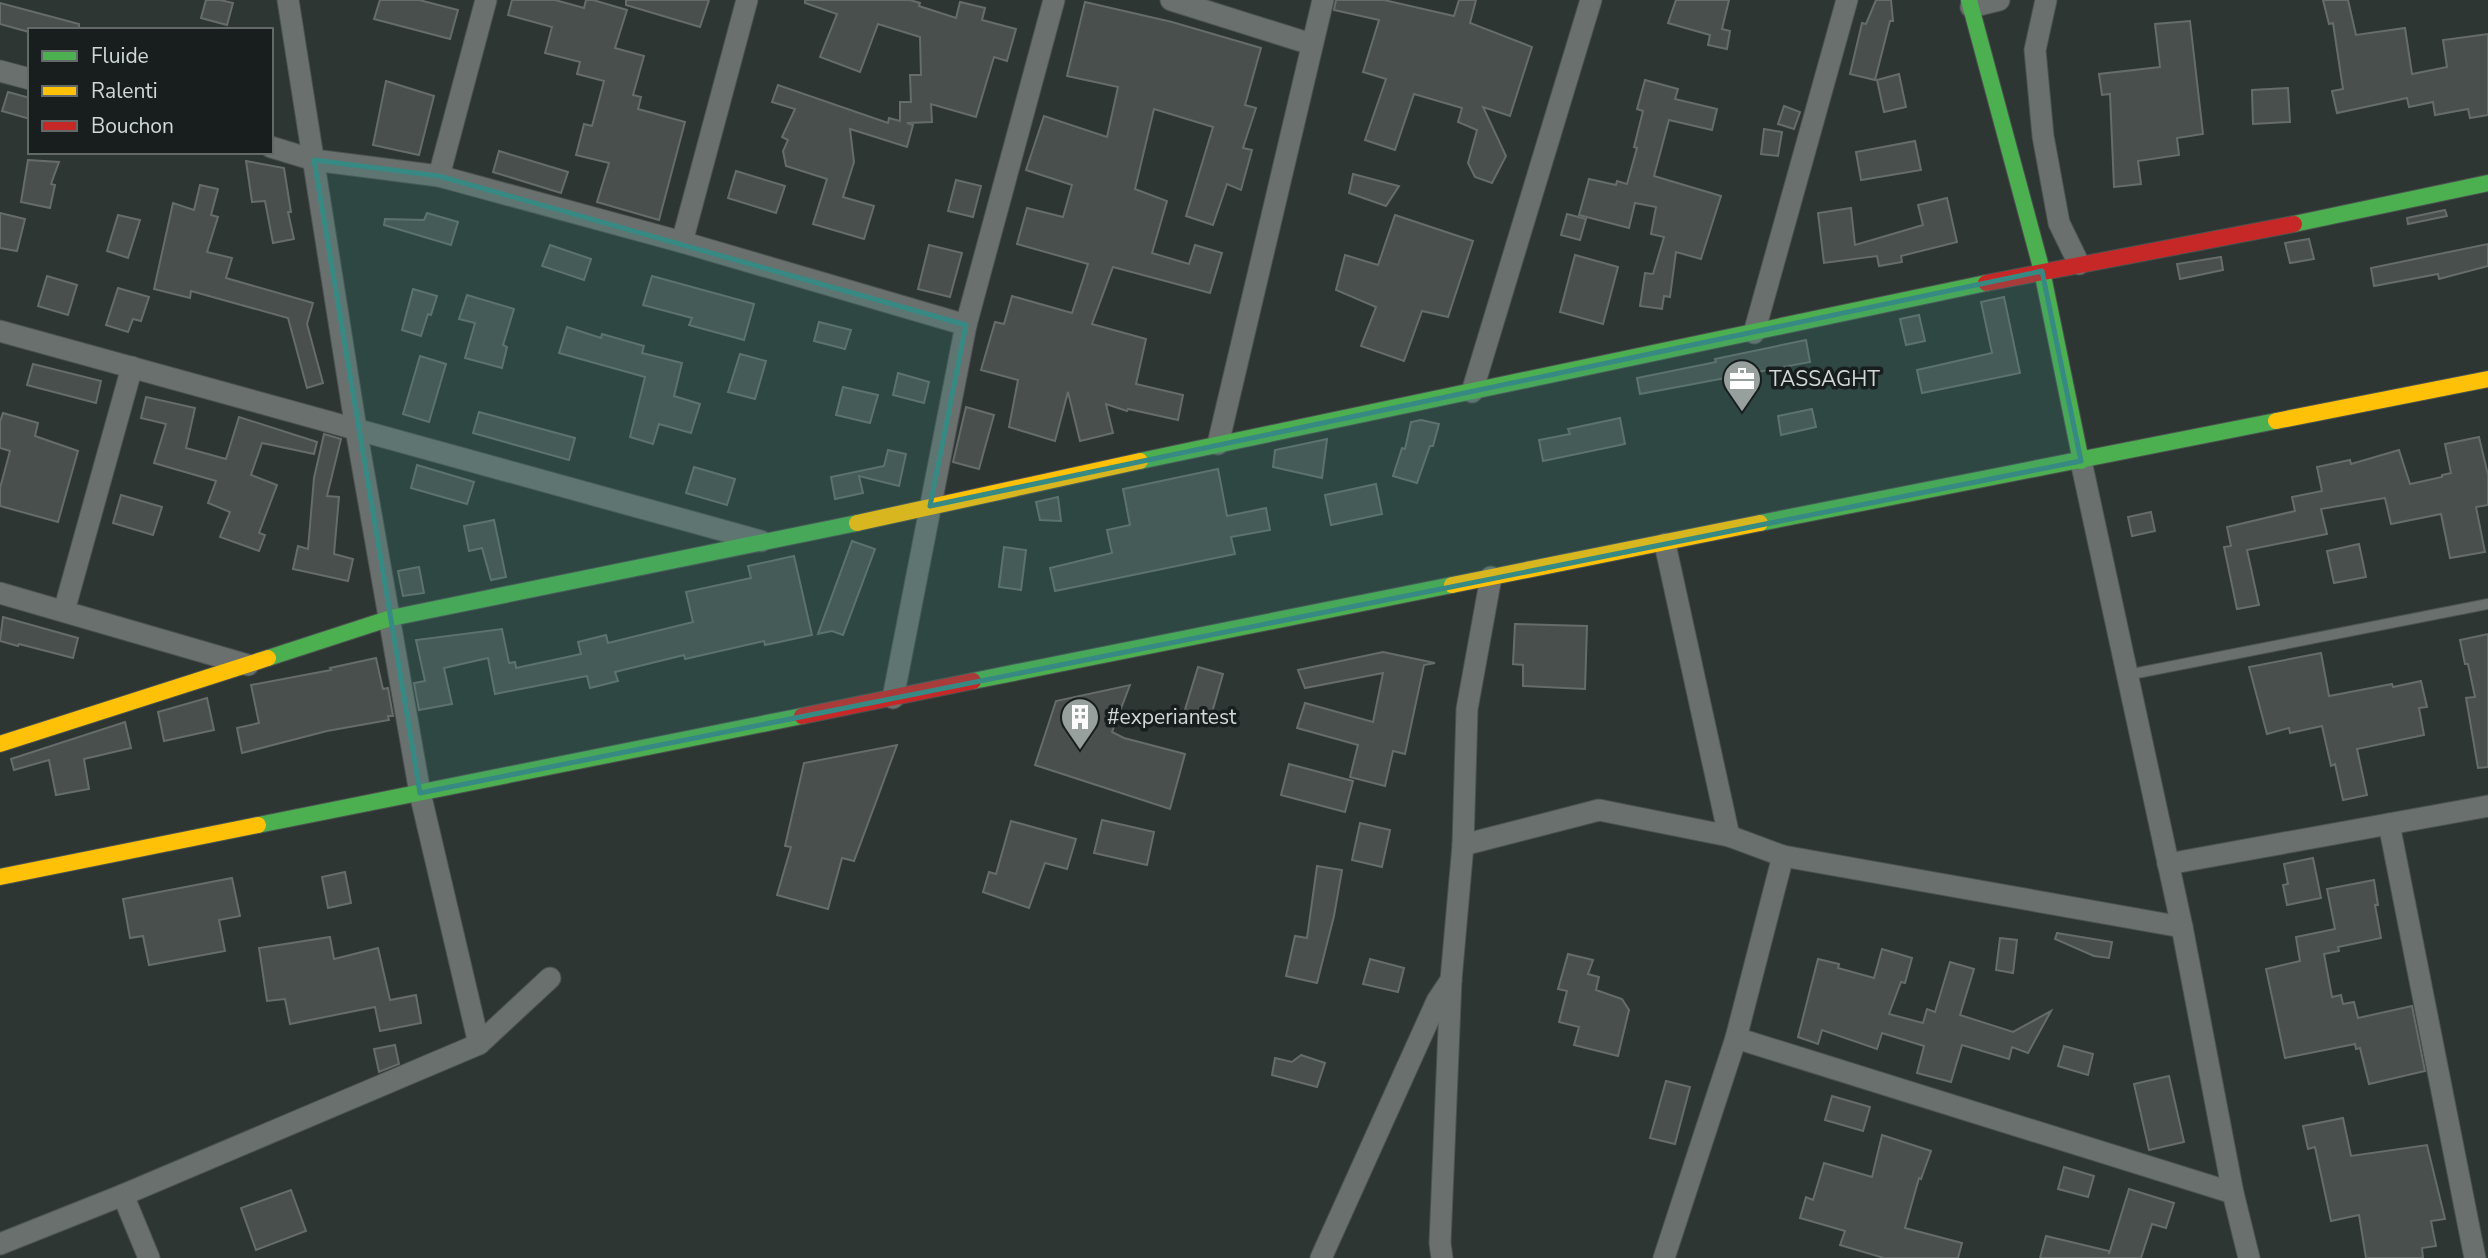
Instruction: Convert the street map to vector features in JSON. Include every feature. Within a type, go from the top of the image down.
[{"type":"street","points":[[288,0],[356,429],[420,793],[480,1044]]},
{"type":"street","points":[[439,176],[486,0]]},
{"type":"street","points":[[682,242],[747,0]]},
{"type":"street","points":[[893,698],[966,325],[1054,0]]},
{"type":"street","points":[[1171,0],[1311,44]]},
{"type":"street","points":[[1218,444],[1323,0]]},
{"type":"street","points":[[1472,391],[1591,0]]},
{"type":"street","points":[[1754,333],[1847,0]]},
{"type":"street","points":[[1998,0],[1970,4],[2042,271],[2182,928],[2249,1258]]},
{"type":"street","points":[[2046,0],[2035,50],[2043,136],[2059,223],[2079,264]]},
{"type":"street","points":[[0,71],[28,78]]},
{"type":"street","points":[[273,148],[314,160],[439,176],[682,242],[966,325]]},
{"type":"street","points":[[0,744],[391,618],[767,542],[2042,271],[2236,236],[2488,183]]},
{"type":"street","points":[[0,331],[767,542]]},
{"type":"street","points":[[64,611],[132,367]]},
{"type":"street","points":[[0,877],[2488,379]]},
{"type":"street","points":[[1665,544],[1729,836]]},
{"type":"street","points":[[1442,1258],[1440,1243],[1451,980],[1463,845],[1468,709],[1491,577]]},
{"type":"street","points":[[0,593],[248,664]]},
{"type":"street","points":[[2168,864],[2488,806]]},
{"type":"street","points":[[1463,845],[1599,810],[1729,836],[1783,856],[2182,928]]},
{"type":"street","points":[[2389,824],[2475,1258]]},
{"type":"street","points":[[1664,1258],[1736,1038],[1783,856]]},
{"type":"street","points":[[0,1244],[480,1044],[550,978]]},
{"type":"street","points":[[1321,1258],[1437,1001],[1451,980]]},
{"type":"street","points":[[1736,1038],[2234,1193]]},
{"type":"street","points":[[123,1195],[149,1258]]},
{"type":"lane","points":[[2127,675],[2488,604]]},
{"type":"highlighted area","points":[[314,160],[439,176],[966,325],[930,506],[2042,271],[2081,461],[420,793]]},
{"type":"building","points":[[206,0],[233,3],[227,25],[201,18]]},
{"type":"building","points":[[380,0],[419,0],[458,10],[450,39],[374,19]]},
{"type":"building","points":[[512,0],[555,0],[584,8],[586,0],[593,0],[627,10],[615,48],[644,56],[633,95],[641,97],[638,109],[685,122],[659,220],[597,202],[609,163],[576,155],[584,124],[592,126],[604,81],[577,74],[580,62],[545,53],[552,27],[508,15]]},
{"type":"building","points":[[626,0],[709,0],[700,27],[626,5]]},
{"type":"building","points":[[805,0],[910,0],[920,3],[919,6],[956,18],[960,2],[985,8],[982,20],[1016,29],[1007,61],[994,57],[976,117],[931,104],[932,122],[907,123],[913,125],[907,147],[850,129],[854,162],[843,197],[874,206],[864,239],[813,224],[827,179],[786,166],[783,151],[788,140],[782,137],[795,109],[772,102],[778,85],[888,123],[889,118],[900,121],[900,102],[911,102],[910,75],[921,75],[920,37],[878,24],[860,72],[820,57],[837,14],[805,3]]},
{"type":"building","points":[[1336,0],[1384,0],[1454,16],[1459,0],[1476,0],[1470,23],[1532,47],[1510,116],[1483,107],[1506,156],[1492,183],[1475,177],[1468,163],[1477,130],[1458,122],[1462,108],[1414,94],[1395,150],[1365,140],[1386,79],[1363,72],[1379,20],[1334,10]]},
{"type":"building","points":[[1676,0],[1729,0],[1722,29],[1730,31],[1727,49],[1708,45],[1710,35],[1668,23]]},
{"type":"building","points":[[1876,0],[1891,0],[1893,21],[1890,21],[1875,80],[1850,74],[1862,23],[1866,24]]},
{"type":"building","points":[[2323,0],[2348,0],[2356,35],[2405,28],[2412,74],[2447,67],[2443,40],[2488,34],[2488,115],[2470,118],[2468,109],[2435,115],[2433,102],[2409,107],[2407,98],[2337,113],[2332,91],[2343,89],[2333,23],[2329,24]]},
{"type":"building","points":[[1085,2],[1172,22],[1261,48],[1245,105],[1256,108],[1243,148],[1252,150],[1241,190],[1227,184],[1213,225],[1186,216],[1213,127],[1154,109],[1135,189],[1167,201],[1152,253],[1189,264],[1195,245],[1222,253],[1210,293],[1113,267],[1092,324],[1146,339],[1136,384],[1183,395],[1178,420],[1128,409],[1127,411],[1106,404],[1113,433],[1080,441],[1068,392],[1055,441],[1009,427],[1018,380],[981,370],[995,322],[1004,324],[1012,296],[1072,313],[1088,264],[1017,244],[1027,208],[1063,217],[1072,185],[1026,170],[1044,116],[1107,137],[1118,87],[1067,76]]},
{"type":"building","points":[[0,3],[79,24],[79,28],[28,28],[28,32],[0,24]]},
{"type":"building","points":[[2190,21],[2203,134],[2177,138],[2179,155],[2138,161],[2141,184],[2114,187],[2110,94],[2102,95],[2099,74],[2160,67],[2155,24]]},
{"type":"building","points":[[1899,74],[1906,107],[1884,112],[1877,80]]},
{"type":"building","points":[[1645,80],[1678,89],[1675,99],[1717,109],[1712,130],[1669,120],[1654,176],[1721,196],[1701,259],[1676,252],[1670,297],[1664,296],[1662,309],[1640,306],[1645,273],[1653,274],[1664,237],[1651,234],[1656,207],[1635,203],[1629,228],[1579,215],[1589,179],[1616,185],[1617,181],[1627,184],[1637,148],[1634,147],[1643,111],[1637,109]]},
{"type":"building","points":[[386,81],[434,96],[419,155],[373,145]]},
{"type":"building","points":[[2288,88],[2290,122],[2253,124],[2252,90]]},
{"type":"building","points":[[8,92],[28,97],[28,118],[2,111]]},
{"type":"building","points":[[1784,106],[1800,112],[1794,129],[1778,124]]},
{"type":"building","points":[[1764,129],[1782,132],[1778,156],[1761,154]]},
{"type":"building","points":[[1915,141],[1921,170],[1861,180],[1856,152]]},
{"type":"building","points":[[499,151],[568,172],[561,193],[493,172]]},
{"type":"building","points":[[28,160],[59,162],[51,184],[55,185],[50,208],[21,202]]},
{"type":"building","points":[[246,161],[284,168],[291,212],[288,212],[294,239],[273,243],[265,201],[252,202]]},
{"type":"building","points":[[736,171],[785,186],[776,213],[728,198]]},
{"type":"building","points":[[1353,174],[1399,186],[1386,206],[1349,193]]},
{"type":"building","points":[[956,180],[981,186],[973,217],[948,211]]},
{"type":"building","points":[[200,185],[218,189],[211,215],[218,217],[207,252],[232,258],[226,278],[313,303],[307,324],[323,383],[307,388],[288,318],[191,291],[190,298],[154,289],[173,203],[194,210]]},
{"type":"building","points":[[1947,198],[1957,242],[1901,256],[1902,262],[1879,266],[1877,256],[1824,263],[1818,213],[1851,208],[1855,245],[1923,225],[1918,205]]},
{"type":"building","points":[[2445,210],[2447,216],[2408,224],[2407,218]]},
{"type":"building","points":[[0,213],[25,219],[17,251],[0,248]]},
{"type":"building","points":[[427,213],[458,222],[451,245],[384,225],[385,219],[424,220]]},
{"type":"building","points":[[1567,214],[1586,219],[1580,240],[1561,235]]},
{"type":"building","points":[[118,215],[140,220],[128,258],[107,251]]},
{"type":"building","points":[[1395,215],[1473,241],[1448,317],[1422,311],[1404,361],[1361,346],[1376,307],[1336,290],[1345,255],[1378,265]]},
{"type":"building","points":[[2309,239],[2314,259],[2290,263],[2285,243]]},
{"type":"building","points":[[2488,244],[2488,266],[2439,279],[2438,274],[2374,286],[2371,268]]},
{"type":"building","points":[[550,245],[591,259],[584,280],[542,266]]},
{"type":"building","points":[[929,245],[962,253],[950,297],[918,289]]},
{"type":"building","points":[[1575,255],[1618,267],[1603,324],[1560,312]]},
{"type":"building","points":[[2221,257],[2223,270],[2180,279],[2177,264]]},
{"type":"building","points":[[47,276],[77,285],[68,315],[38,306]]},
{"type":"building","points":[[652,276],[754,304],[744,340],[689,325],[692,318],[643,305]]},
{"type":"building","points":[[118,288],[149,297],[141,321],[133,319],[128,332],[106,325]]},
{"type":"building","points":[[413,289],[437,296],[421,336],[402,330]]},
{"type":"building","points":[[467,295],[514,309],[503,345],[507,347],[502,368],[465,358],[475,323],[459,319]]},
{"type":"building","points":[[2004,297],[2020,373],[1922,393],[1917,370],[1992,353],[1981,302]]},
{"type":"building","points":[[1919,315],[1925,341],[1906,345],[1900,319]]},
{"type":"building","points":[[819,322],[851,330],[845,349],[814,341]]},
{"type":"building","points":[[567,327],[601,338],[602,334],[644,346],[642,353],[682,363],[674,396],[700,404],[691,433],[659,424],[653,444],[630,437],[645,377],[559,353]]},
{"type":"building","points":[[1806,340],[1810,362],[1640,394],[1637,378]]},
{"type":"building","points":[[740,354],[766,361],[755,399],[728,392]]},
{"type":"building","points":[[420,356],[446,364],[429,422],[403,414]]},
{"type":"building","points":[[33,364],[101,381],[96,403],[27,385]]},
{"type":"building","points":[[898,373],[929,382],[924,403],[893,395]]},
{"type":"building","points":[[843,387],[878,395],[870,423],[836,415]]},
{"type":"building","points":[[146,397],[195,408],[186,448],[226,459],[239,417],[317,442],[314,454],[262,443],[251,475],[277,485],[259,533],[265,535],[259,551],[220,537],[230,512],[208,503],[216,481],[154,463],[166,424],[141,418]]},
{"type":"building","points":[[966,407],[994,415],[979,469],[953,462]]},
{"type":"building","points":[[1812,409],[1816,427],[1781,435],[1778,416]]},
{"type":"building","points":[[479,412],[575,438],[569,460],[473,433]]},
{"type":"building","points":[[3,413],[38,423],[35,436],[78,451],[58,522],[0,506],[0,488],[10,451],[0,448],[0,422]]},
{"type":"building","points":[[1620,418],[1625,444],[1543,461],[1539,440],[1570,434],[1568,429]]},
{"type":"building","points":[[1421,420],[1439,424],[1417,483],[1393,476],[1402,448],[1405,449],[1411,422]]},
{"type":"building","points":[[324,434],[341,439],[327,496],[339,497],[334,554],[353,559],[348,581],[293,569],[298,546],[308,549],[314,478]]},
{"type":"building","points":[[2479,437],[2488,475],[2488,505],[2476,507],[2485,552],[2450,558],[2441,514],[2391,524],[2385,498],[2321,509],[2327,534],[2247,550],[2259,605],[2237,609],[2224,547],[2231,546],[2227,527],[2295,511],[2292,497],[2322,491],[2317,467],[2350,460],[2351,464],[2399,450],[2410,484],[2451,473],[2445,444]]},
{"type":"building","points":[[1327,439],[1322,478],[1273,467],[1275,450]]},
{"type":"building","points":[[888,450],[906,454],[899,486],[859,476],[863,493],[835,499],[831,477],[884,466]]},
{"type":"building","points":[[417,465],[474,482],[467,504],[411,488]]},
{"type":"building","points":[[694,467],[735,479],[727,505],[686,493]]},
{"type":"building","points":[[1218,469],[1227,516],[1266,508],[1270,530],[1231,537],[1235,554],[1055,591],[1050,568],[1112,553],[1107,530],[1130,525],[1123,489]]},
{"type":"building","points":[[1376,484],[1382,514],[1331,525],[1325,495]]},
{"type":"building","points":[[121,495],[162,507],[153,535],[113,523]]},
{"type":"building","points":[[1058,497],[1061,521],[1040,520],[1036,502]]},
{"type":"building","points":[[2151,512],[2155,531],[2132,536],[2128,517]]},
{"type":"building","points":[[494,520],[506,577],[491,580],[482,548],[469,551],[464,526]]},
{"type":"building","points":[[852,541],[875,549],[843,635],[832,631],[818,634]]},
{"type":"building","points":[[2359,544],[2366,577],[2334,583],[2327,551]]},
{"type":"building","points":[[1004,547],[1026,550],[1021,590],[999,587]]},
{"type":"building","points":[[794,556],[812,635],[765,645],[764,641],[685,659],[684,655],[615,672],[618,681],[590,688],[587,676],[495,694],[488,658],[444,668],[452,704],[419,710],[414,683],[425,681],[416,640],[502,629],[509,663],[515,662],[516,668],[581,654],[578,642],[606,635],[608,643],[693,622],[686,592],[751,578],[748,566]]},
{"type":"building","points":[[419,567],[424,593],[403,596],[398,571]]},
{"type":"building","points":[[3,617],[78,638],[73,658],[0,641]]},
{"type":"building","points":[[1515,624],[1587,626],[1585,689],[1523,686],[1523,665],[1513,664]]},
{"type":"building","points":[[2488,634],[2488,767],[2478,768],[2466,698],[2475,697],[2460,640]]},
{"type":"building","points":[[1383,652],[1435,663],[1424,665],[1405,754],[1393,751],[1385,786],[1350,777],[1358,745],[1297,728],[1305,703],[1373,722],[1383,673],[1305,688],[1298,670]]},
{"type":"building","points":[[2321,653],[2329,696],[2421,681],[2427,707],[2419,708],[2424,735],[2357,749],[2367,795],[2343,800],[2335,764],[2331,766],[2322,726],[2290,733],[2289,728],[2267,734],[2249,667]]},
{"type":"building","points":[[376,658],[383,689],[388,688],[393,716],[388,716],[389,720],[327,731],[242,753],[237,728],[259,723],[251,685],[331,670],[330,668]]},
{"type":"building","points":[[1198,667],[1223,674],[1209,723],[1183,716]]},
{"type":"building","points":[[1130,685],[1112,732],[1124,738],[1185,754],[1170,809],[1035,765],[1056,701]]},
{"type":"building","points":[[207,698],[214,730],[164,741],[158,712]]},
{"type":"building","points":[[125,722],[131,748],[84,759],[89,789],[56,795],[49,760],[14,770],[11,759]]},
{"type":"building","points":[[897,745],[854,861],[842,858],[828,909],[777,895],[791,847],[785,846],[804,763]]},
{"type":"building","points":[[1289,764],[1353,781],[1345,812],[1281,795]]},
{"type":"building","points":[[1102,820],[1154,832],[1147,865],[1094,853]]},
{"type":"building","points":[[1011,821],[1076,839],[1067,869],[1045,863],[1029,908],[983,892],[989,872],[996,874]]},
{"type":"building","points":[[1360,823],[1390,830],[1382,867],[1352,860]]},
{"type":"building","points":[[2313,858],[2321,898],[2287,905],[2283,885],[2288,884],[2284,864]]},
{"type":"building","points":[[1317,866],[1342,870],[1334,916],[1317,983],[1286,976],[1295,936],[1307,938]]},
{"type":"building","points":[[345,872],[351,903],[328,908],[322,877]]},
{"type":"building","points":[[232,878],[240,916],[219,920],[225,951],[149,965],[143,936],[130,938],[123,899]]},
{"type":"building","points":[[2374,880],[2381,938],[2338,947],[2339,951],[2324,954],[2332,997],[2341,995],[2343,1004],[2354,1002],[2358,1018],[2412,1006],[2425,1071],[2369,1084],[2360,1048],[2356,1049],[2355,1044],[2285,1058],[2266,969],[2300,961],[2296,937],[2335,929],[2327,889]]},
{"type":"building","points":[[2057,933],[2112,942],[2109,958],[2094,956],[2055,939]]},
{"type":"building","points":[[330,937],[334,959],[378,948],[390,1000],[416,995],[421,1023],[380,1031],[375,1007],[290,1024],[285,999],[267,1001],[259,948]]},
{"type":"building","points":[[2000,938],[2017,940],[2013,973],[1996,970]]},
{"type":"building","points":[[1882,949],[1912,958],[1905,983],[1901,982],[1889,1014],[1923,1023],[1927,1009],[1935,1012],[1950,962],[1974,969],[1960,1015],[2013,1032],[2051,1011],[2028,1053],[2012,1047],[2009,1059],[1962,1045],[1951,1082],[1917,1073],[1924,1046],[1882,1033],[1877,1049],[1822,1030],[1818,1044],[1798,1037],[1818,959],[1874,978]]},
{"type":"building","points":[[1568,954],[1593,960],[1588,974],[1599,977],[1596,990],[1622,999],[1629,1010],[1618,1056],[1574,1045],[1579,1027],[1559,1022],[1567,991],[1558,989]]},
{"type":"building","points":[[1370,959],[1404,968],[1398,992],[1363,984]]},
{"type":"building","points":[[395,1045],[399,1064],[379,1072],[374,1049]]},
{"type":"building","points":[[2064,1046],[2093,1054],[2088,1075],[2058,1066]]},
{"type":"building","points":[[1301,1055],[1325,1063],[1317,1087],[1272,1075],[1275,1058],[1292,1062]]},
{"type":"building","points":[[2169,1076],[2184,1142],[2149,1150],[2134,1084]]},
{"type":"building","points":[[1666,1081],[1690,1087],[1675,1144],[1650,1138]]},
{"type":"building","points":[[1832,1096],[1870,1107],[1863,1131],[1825,1120]]},
{"type":"building","points":[[2343,1118],[2351,1156],[2427,1145],[2445,1219],[2431,1221],[2436,1246],[2422,1248],[2423,1258],[2366,1258],[2359,1215],[2331,1221],[2315,1147],[2308,1149],[2303,1126]]},
{"type":"building","points":[[1882,1135],[1931,1151],[1921,1179],[1919,1178],[1905,1228],[1962,1243],[1958,1258],[1884,1258],[1840,1245],[1845,1231],[1800,1218],[1806,1197],[1813,1200],[1824,1163],[1872,1177]]},
{"type":"building","points":[[2064,1167],[2094,1176],[2088,1197],[2058,1189]]},
{"type":"building","points":[[2129,1189],[2174,1203],[2166,1228],[2152,1224],[2141,1258],[2040,1258],[2046,1236],[2109,1251],[2109,1254]]},
{"type":"building","points":[[291,1190],[306,1231],[256,1250],[241,1208]]},
{"type":"traffic: fast","points":[[1969,0],[2042,271],[2081,461]]},
{"type":"traffic: fast","points":[[2294,224],[2488,183]]},
{"type":"traffic: fast","points":[[1140,461],[1986,283]]},
{"type":"traffic: fast","points":[[1760,523],[2276,421]]},
{"type":"traffic: fast","points":[[268,658],[391,618],[857,523]]},
{"type":"traffic: fast","points":[[973,681],[1452,585]]},
{"type":"traffic: fast","points":[[258,825],[802,716]]},
{"type":"traffic: slow","points":[[2276,421],[2488,379]]},
{"type":"traffic: slow","points":[[857,523],[1140,461]]},
{"type":"traffic: slow","points":[[1452,585],[1760,523]]},
{"type":"traffic: slow","points":[[0,744],[268,658]]},
{"type":"traffic: slow","points":[[0,877],[258,825]]},
{"type":"traffic: jam","points":[[1986,283],[2294,224]]},
{"type":"traffic: jam","points":[[802,716],[973,681]]},
{"type":"place","name":"TASSAGHT","points":[[1742,413]]},
{"type":"place","name":"#experiantest","points":[[1080,751]]}]
